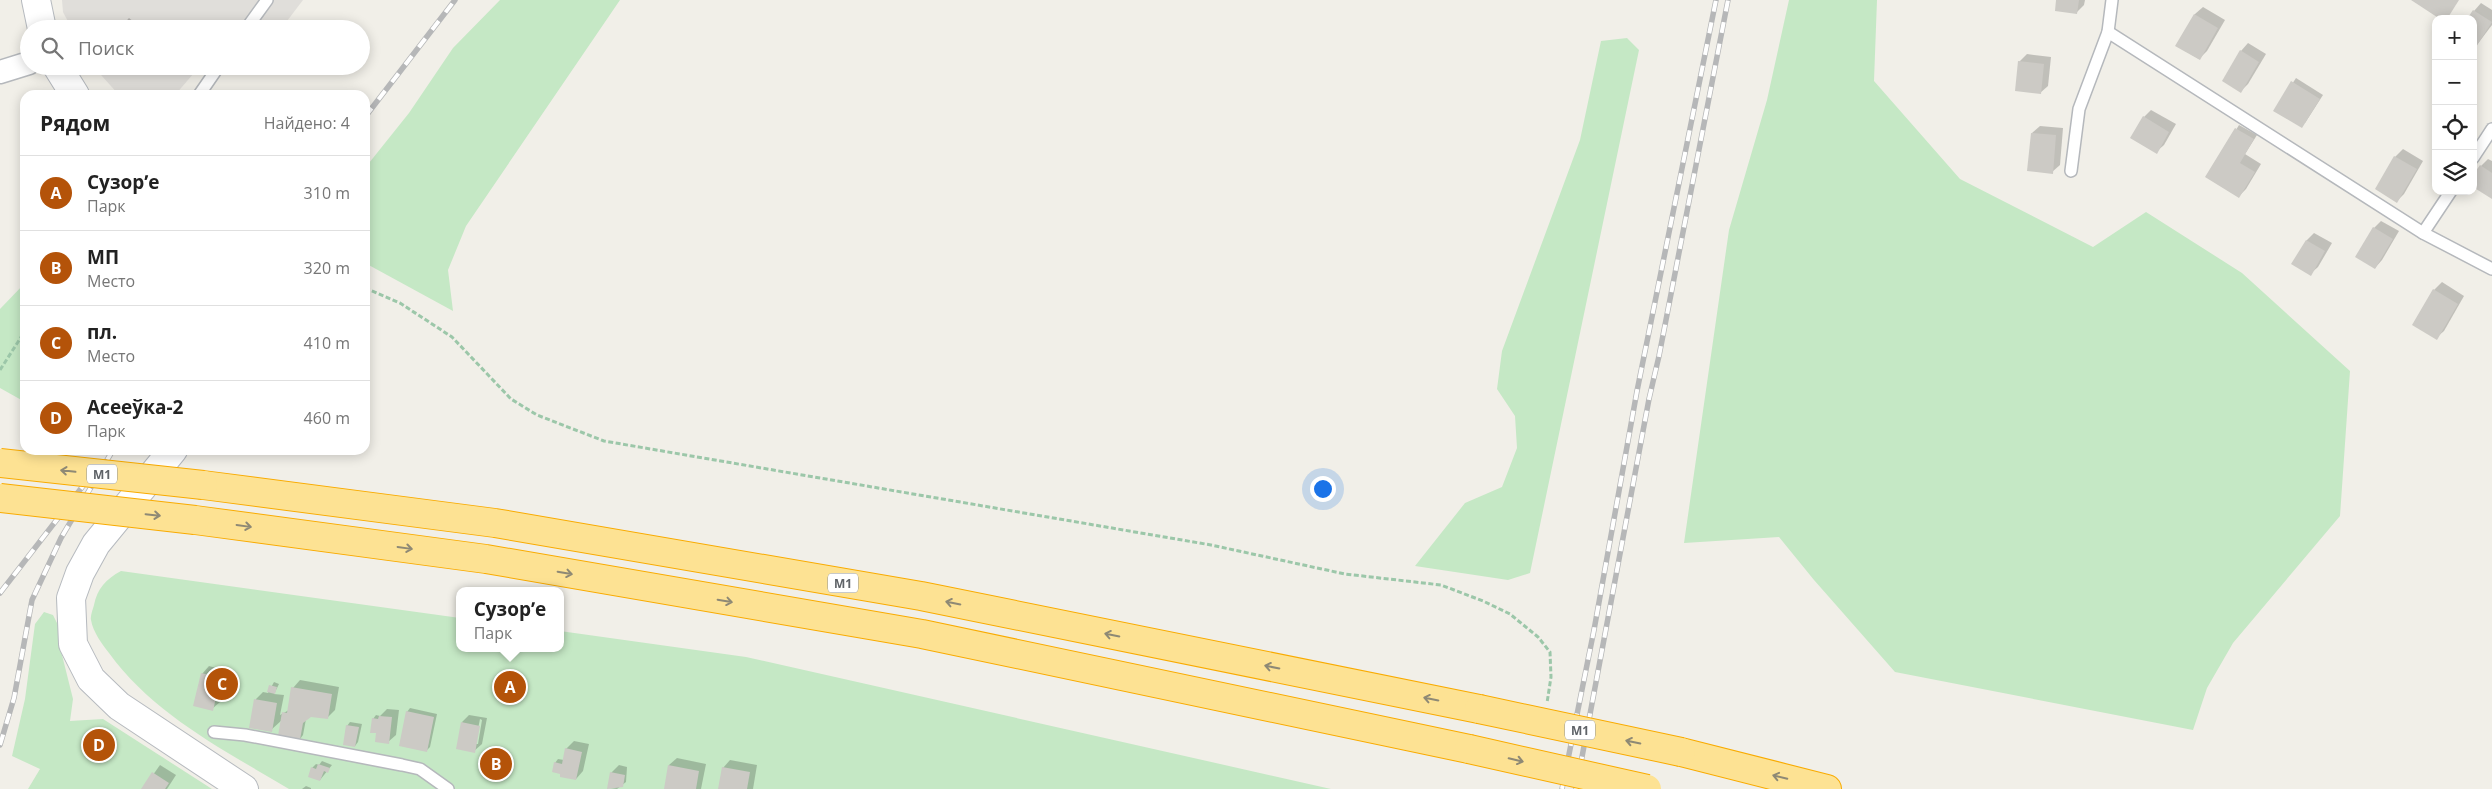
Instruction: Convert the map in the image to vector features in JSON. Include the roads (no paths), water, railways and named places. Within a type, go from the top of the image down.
[{"type":"highway","name":"М1","points":[[0,463],[203,486],[495,523],[921,596],[1479,709],[1681,752],[1827,789]]},
{"type":"highway","points":[[0,498],[195,520],[486,559],[922,634],[1469,749],[1646,789]]},
{"type":"street","points":[[36,0],[40,20]]},
{"type":"street","points":[[0,72],[20,66]]},
{"type":"street","points":[[63,75],[72,90]]},
{"type":"street","points":[[169,455],[92,551],[71,598],[73,644],[91,679],[119,706],[244,789]]},
{"type":"lane","points":[[253,20],[268,0]]},
{"type":"lane","points":[[2071,171],[2079,109],[2108,32],[2112,0]]},
{"type":"lane","points":[[2108,32],[2423,233],[2492,269]]},
{"type":"lane","points":[[202,90],[213,75]]},
{"type":"lane","points":[[2477,152],[2492,129]]},
{"type":"lane","points":[[2423,233],[2448,195]]},
{"type":"lane","points":[[214,732],[245,735],[420,769],[448,789]]},
{"type":"railway","points":[[370,110],[455,0]]},
{"type":"railway","points":[[1562,789],[1594,630],[1637,391],[1716,0]]},
{"type":"railway","points":[[1576,789],[1649,399],[1728,0]]},
{"type":"railway","points":[[0,745],[14,698],[32,600],[61,538],[110,455]]},
{"type":"railway","points":[[0,593],[93,473]]},
{"type":"place","name":"пл.","points":[[222,684]]},
{"type":"place","name":"Сузорʼе","points":[[510,687]]},
{"type":"place","name":"Асееўка-2","points":[[99,745]]},
{"type":"place","name":"МП","points":[[496,764]]}]
